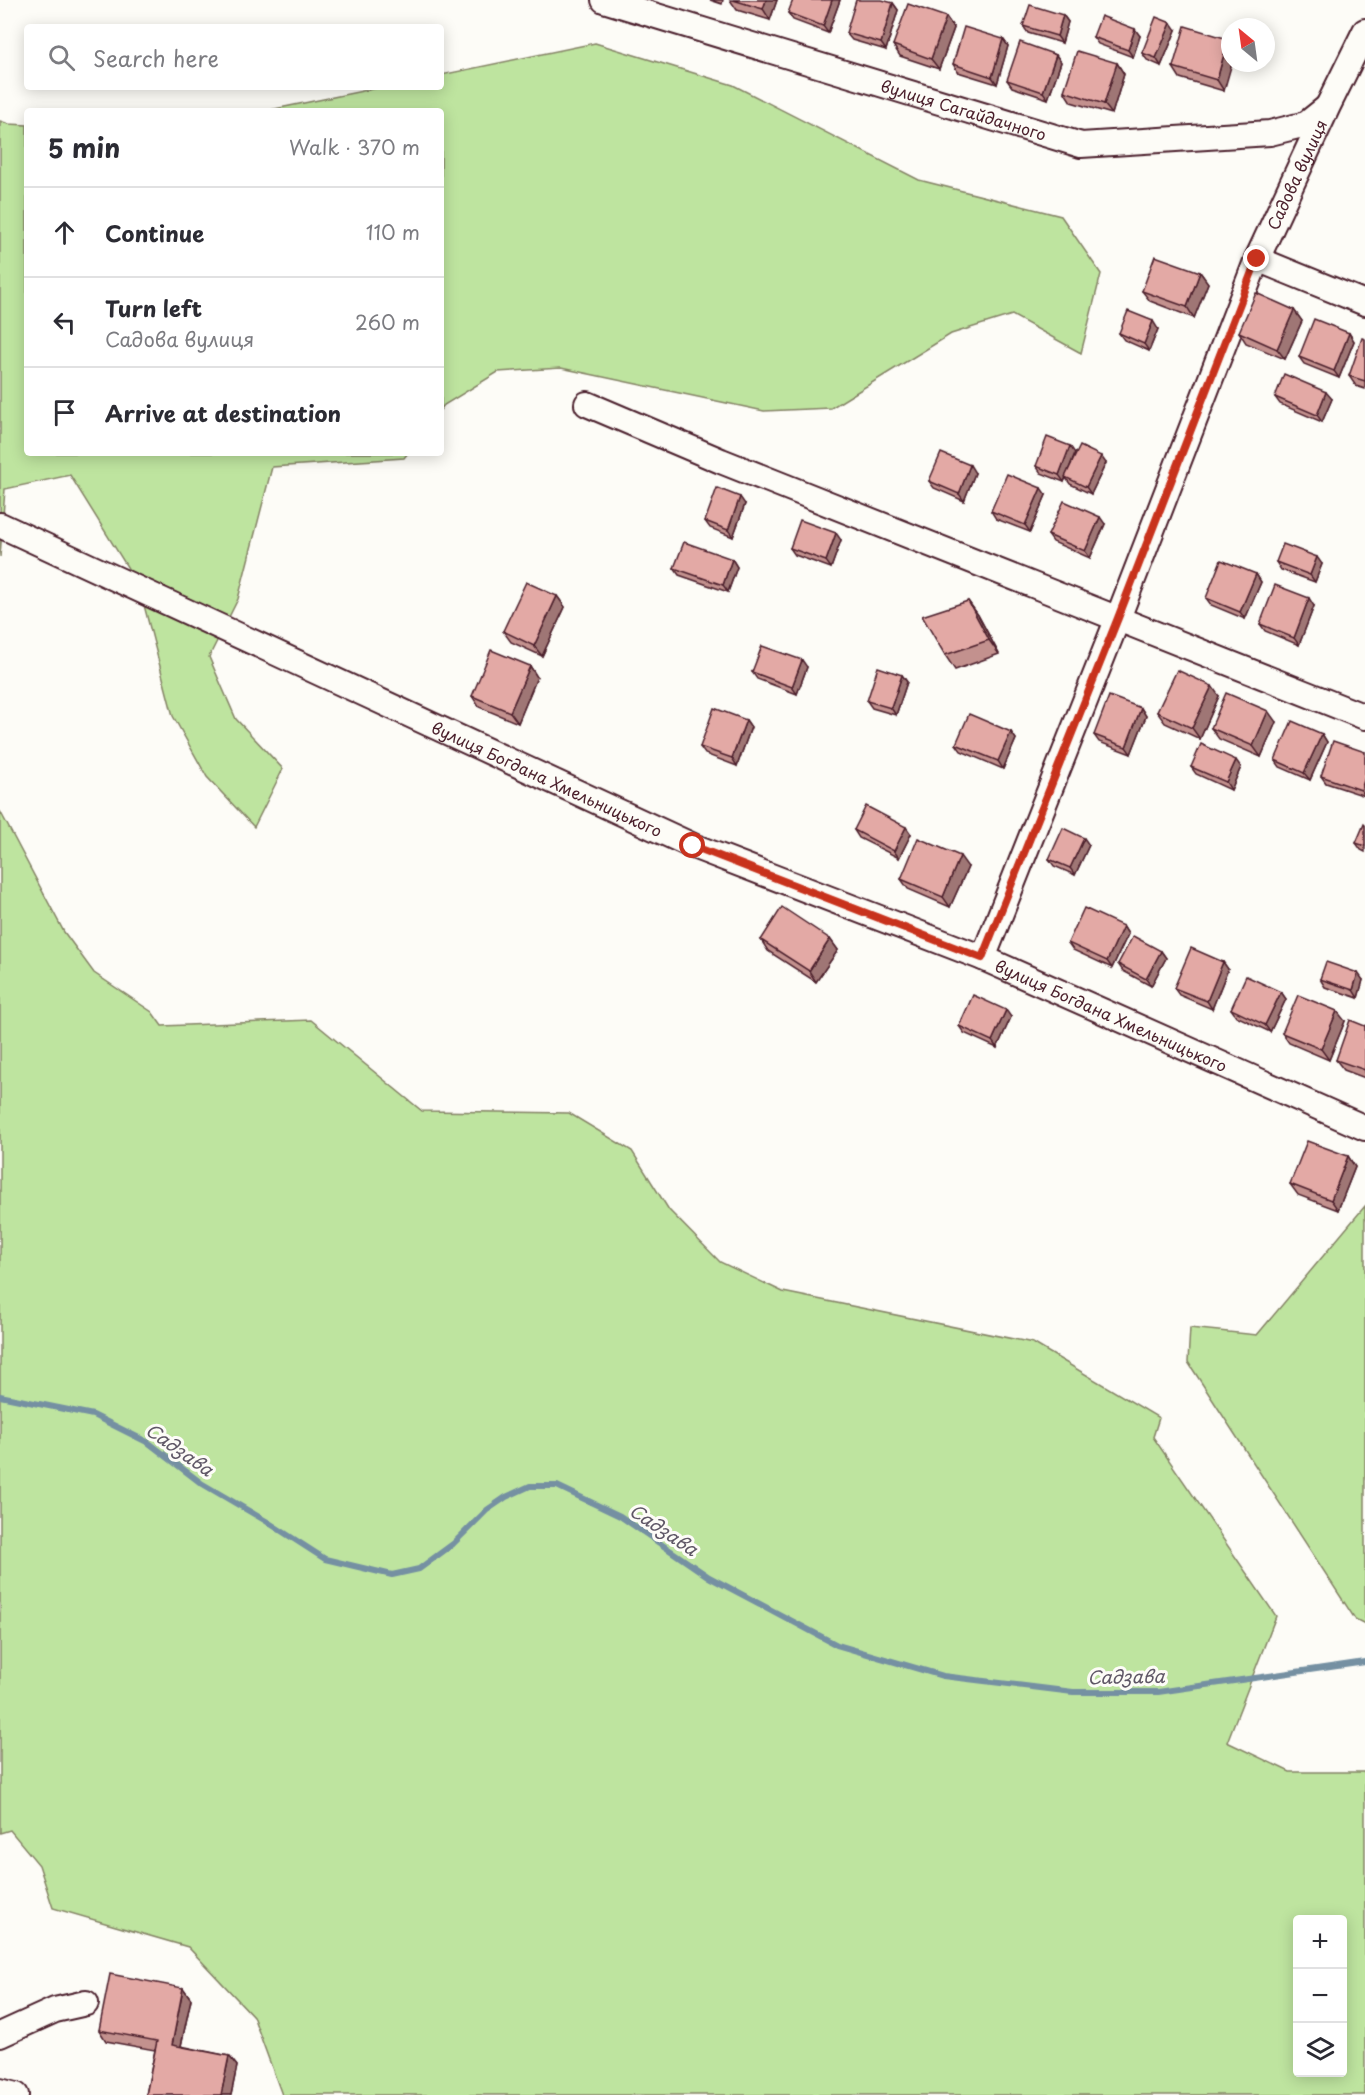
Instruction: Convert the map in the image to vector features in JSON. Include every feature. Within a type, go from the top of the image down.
[{"type":"street","name":"вулиця Сагайдачного","points":[[604,0],[1081,146],[1270,133],[1306,124],[1328,106]]},
{"type":"street","name":"Садова вулиця","points":[[982,958],[1118,618],[1257,259],[1365,31]]},
{"type":"street","points":[[1257,259],[1365,303]]},
{"type":"street","points":[[587,404],[721,461],[1365,717]]},
{"type":"street","name":"вулиця Богдана Хмельницького","points":[[0,525],[693,846],[982,958],[1365,1128]]},
{"type":"street","points":[[0,2035],[55,2010],[86,2003]]},
{"type":"street","points":[[0,2091],[16,2095]]},
{"type":"green space","points":[[595,43],[733,85],[919,180],[1061,216],[1101,274],[1081,353],[1012,315],[951,334],[831,408],[764,411],[561,368],[498,372],[444,405],[444,108],[280,108],[367,90],[444,90],[444,74]]},
{"type":"green space","points":[[0,121],[24,125],[24,456],[406,456],[404,458],[272,467],[238,599],[209,657],[236,719],[283,769],[254,827],[207,777],[173,716],[139,586],[70,475],[5,489],[0,557]]},
{"type":"green space","points":[[0,811],[64,932],[94,973],[152,1012],[162,1026],[311,1020],[422,1111],[569,1113],[632,1151],[669,1210],[720,1262],[783,1292],[1033,1343],[1159,1418],[1153,1437],[1276,1616],[1227,1742],[1290,1772],[1365,1772],[1365,2095],[282,2095],[253,2016],[188,1947],[53,1908],[39,1865],[10,1830],[0,1833]]},
{"type":"green space","points":[[1365,1206],[1365,1624],[1355,1619],[1188,1362],[1190,1328],[1257,1335]]},
{"type":"building","points":[[733,0],[766,0],[763,9]]},
{"type":"building","points":[[793,0],[832,0],[823,26],[788,13]]},
{"type":"building","points":[[856,0],[882,0],[893,3],[881,43],[846,33]]},
{"type":"building","points":[[908,4],[946,17],[931,59],[893,45]]},
{"type":"building","points":[[1030,5],[1063,15],[1057,36],[1023,26]]},
{"type":"building","points":[[1101,16],[1135,29],[1128,50],[1093,37]]},
{"type":"building","points":[[1156,17],[1171,23],[1156,58],[1142,53]]},
{"type":"building","points":[[1185,26],[1221,37],[1221,65],[1217,80],[1173,67]]},
{"type":"building","points":[[964,27],[1003,39],[992,77],[953,64]]},
{"type":"building","points":[[1020,42],[1056,55],[1043,92],[1007,80]]},
{"type":"building","points":[[1077,51],[1117,63],[1104,104],[1064,91]]},
{"type":"building","points":[[1155,256],[1200,272],[1187,307],[1142,291]]},
{"type":"building","points":[[1256,293],[1294,310],[1277,349],[1239,332]]},
{"type":"building","points":[[1128,311],[1153,321],[1144,344],[1119,333]]},
{"type":"building","points":[[1314,319],[1349,333],[1334,371],[1299,357]]},
{"type":"building","points":[[1362,338],[1365,339],[1365,381],[1349,376]]},
{"type":"building","points":[[1284,374],[1326,392],[1317,415],[1275,397]]},
{"type":"building","points":[[1047,437],[1070,446],[1059,475],[1036,466]]},
{"type":"building","points":[[1080,446],[1101,456],[1086,487],[1065,477]]},
{"type":"building","points":[[941,453],[970,465],[959,494],[929,481]]},
{"type":"building","points":[[1007,474],[1041,488],[1025,525],[991,511]]},
{"type":"building","points":[[717,488],[740,497],[728,530],[705,521]]},
{"type":"building","points":[[1064,501],[1100,517],[1085,551],[1048,535]]},
{"type":"building","points":[[800,520],[836,533],[826,561],[790,548]]},
{"type":"building","points":[[684,542],[732,559],[723,585],[674,568]]},
{"type":"building","points":[[1283,544],[1317,557],[1310,575],[1276,562]]},
{"type":"building","points":[[1221,560],[1256,574],[1240,612],[1206,598]]},
{"type":"building","points":[[526,582],[557,596],[534,646],[503,631]]},
{"type":"building","points":[[1275,585],[1309,598],[1294,638],[1260,624]]},
{"type":"building","points":[[968,601],[989,640],[945,655],[922,616]]},
{"type":"building","points":[[762,646],[802,660],[792,687],[752,672]]},
{"type":"building","points":[[491,650],[530,666],[510,712],[472,696]]},
{"type":"building","points":[[878,667],[902,675],[891,708],[867,701]]},
{"type":"building","points":[[1177,670],[1212,686],[1192,728],[1157,712]]},
{"type":"building","points":[[1226,693],[1268,711],[1253,746],[1211,728]]},
{"type":"building","points":[[1109,696],[1141,708],[1126,747],[1094,735]]},
{"type":"building","points":[[714,708],[746,720],[732,758],[700,747]]},
{"type":"building","points":[[969,714],[1011,732],[998,761],[956,744]]},
{"type":"building","points":[[1292,721],[1322,734],[1304,773],[1275,760]]},
{"type":"building","points":[[1333,741],[1365,752],[1365,777],[1361,790],[1321,776]]},
{"type":"building","points":[[1201,744],[1236,760],[1226,782],[1191,767]]},
{"type":"building","points":[[866,806],[906,827],[894,851],[854,830]]},
{"type":"building","points":[[1365,825],[1365,846],[1356,843]]},
{"type":"building","points":[[1063,828],[1084,838],[1070,868],[1049,859]]},
{"type":"building","points":[[918,838],[960,856],[943,897],[901,879]]},
{"type":"building","points":[[782,907],[830,939],[809,971],[761,940]]},
{"type":"building","points":[[1084,908],[1123,926],[1107,961],[1068,943]]},
{"type":"building","points":[[1133,936],[1161,951],[1146,979],[1118,964]]},
{"type":"building","points":[[1191,948],[1223,962],[1207,1001],[1174,988]]},
{"type":"building","points":[[1326,962],[1358,973],[1353,990],[1320,979]]},
{"type":"building","points":[[1246,976],[1281,992],[1265,1025],[1231,1009]]},
{"type":"building","points":[[973,995],[1006,1010],[992,1041],[959,1026]]},
{"type":"building","points":[[1298,995],[1337,1011],[1321,1049],[1282,1033]]},
{"type":"building","points":[[1350,1020],[1365,1026],[1365,1070],[1336,1060]]},
{"type":"building","points":[[1307,1141],[1348,1156],[1331,1200],[1290,1184]]},
{"type":"building","points":[[110,1974],[183,1988],[172,2045],[229,2056],[221,2095],[146,2095],[157,2041],[99,2030]]},
{"type":"waterway","name":"Садзава","points":[[0,1396],[93,1415],[149,1443],[201,1483],[325,1559],[392,1575],[419,1569],[453,1544],[487,1510],[506,1497],[530,1486],[557,1486],[620,1516],[709,1577],[837,1645],[943,1676],[1073,1692],[1158,1692],[1365,1662]]},
{"type":"route","points":[[693,846],[982,958],[1118,618],[1257,259]]}]
